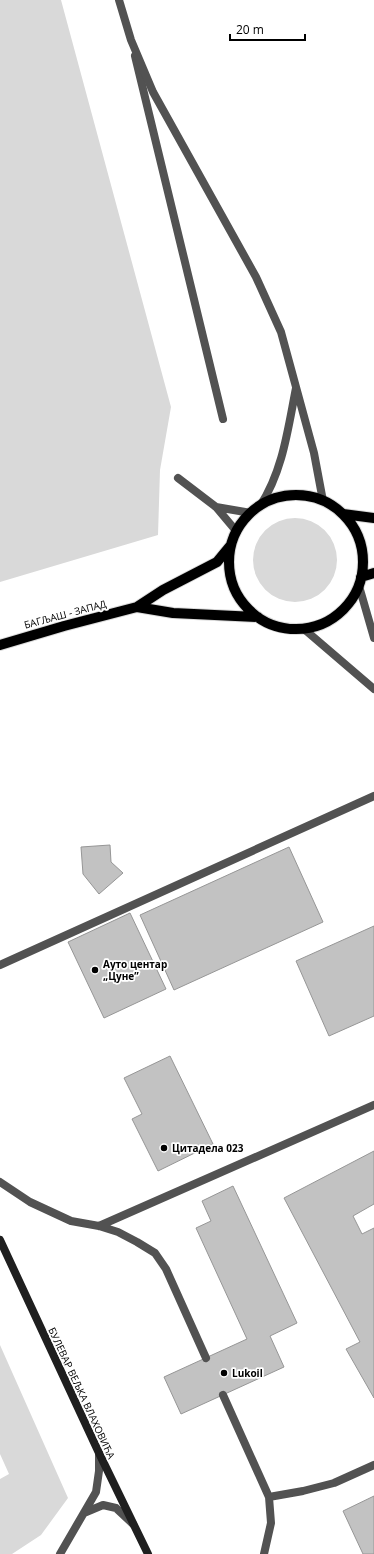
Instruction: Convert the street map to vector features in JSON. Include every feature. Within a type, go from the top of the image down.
[{"type":"main road","points":[[298,495],[324,501],[343,514],[352,525],[358,537],[362,550],[363,564],[360,582],[348,604],[333,618],[314,627],[304,629],[275,626],[258,617],[241,600],[233,584],[230,567],[232,544],[237,532],[251,513],[260,506],[272,500],[285,496],[298,495]]},
{"type":"main road","points":[[343,514],[374,518]]},
{"type":"main road","name":"БАГЉАШ - ЗАПАД","points":[[0,645],[64,626],[137,607],[163,590],[217,562],[232,544]]},
{"type":"main road","points":[[360,582],[374,573]]},
{"type":"main road","name":"БАГЉАШ - ЗАПАД","points":[[137,607],[178,613],[258,617]]},
{"type":"main road","name":"БУЛЕВАР ВЕЉКА ВЛАХОВИЋА","points":[[0,1240],[99,1453],[148,1554]]},
{"type":"street","points":[[119,0],[131,40],[223,419]]},
{"type":"street","points":[[131,40],[153,92],[256,277],[281,332],[314,453],[324,501]]},
{"type":"street","points":[[260,506],[269,492],[283,453],[296,386]]},
{"type":"street","points":[[178,478],[216,506],[237,532]]},
{"type":"street","points":[[216,506],[251,513]]},
{"type":"street","points":[[360,582],[374,638]]},
{"type":"street","points":[[304,629],[374,689]]},
{"type":"street","points":[[0,965],[374,796]]},
{"type":"street","points":[[99,1226],[374,1105]]},
{"type":"street","points":[[0,1182],[30,1202],[51,1212],[72,1221],[99,1226],[118,1232],[155,1253],[166,1270],[206,1358]]},
{"type":"street","points":[[223,1395],[269,1497],[271,1523],[264,1554]]},
{"type":"street","points":[[60,1554],[96,1492],[99,1453]]},
{"type":"street","points":[[269,1497],[304,1491],[334,1483],[374,1465]]},
{"type":"street","points":[[84,1512],[104,1505],[116,1508],[133,1524]]},
{"type":"shaded area","points":[[0,0],[61,0],[171,407],[160,470],[158,535],[0,582]]},
{"type":"shaded area","points":[[295,518],[303,519],[318,525],[330,537],[336,552],[336,568],[330,583],[318,595],[303,601],[295,602],[287,601],[272,595],[260,583],[254,568],[253,560],[254,552],[260,537],[272,525],[287,519]]},
{"type":"shaded area","points":[[0,1345],[68,1498],[41,1535],[12,1554],[0,1554],[0,1479],[9,1474],[0,1454]]},
{"type":"building","points":[[110,845],[111,862],[123,873],[99,894],[83,874],[81,847]]},
{"type":"building","points":[[289,847],[323,922],[174,990],[140,915]]},
{"type":"building","points":[[130,913],[166,989],[104,1018],[68,942]]},
{"type":"building","points":[[374,926],[374,1016],[329,1036],[296,961]]},
{"type":"building","points":[[170,1056],[213,1144],[158,1171],[132,1119],[142,1114],[124,1078]]},
{"type":"building","points":[[374,1151],[374,1204],[353,1216],[362,1234],[374,1228],[374,1398],[346,1349],[360,1342],[284,1198]]},
{"type":"building","points":[[233,1186],[297,1323],[270,1336],[284,1367],[181,1414],[164,1377],[247,1339],[196,1228],[211,1221],[202,1201]]},
{"type":"building","points":[[374,1496],[374,1554],[363,1554],[343,1511]]},
{"type":"place","name":"Ауто центар „Цуне”","points":[[95,970]]},
{"type":"place","name":"Цитадела 023","points":[[164,1148]]},
{"type":"place","name":"Lukoil","points":[[224,1373]]}]
